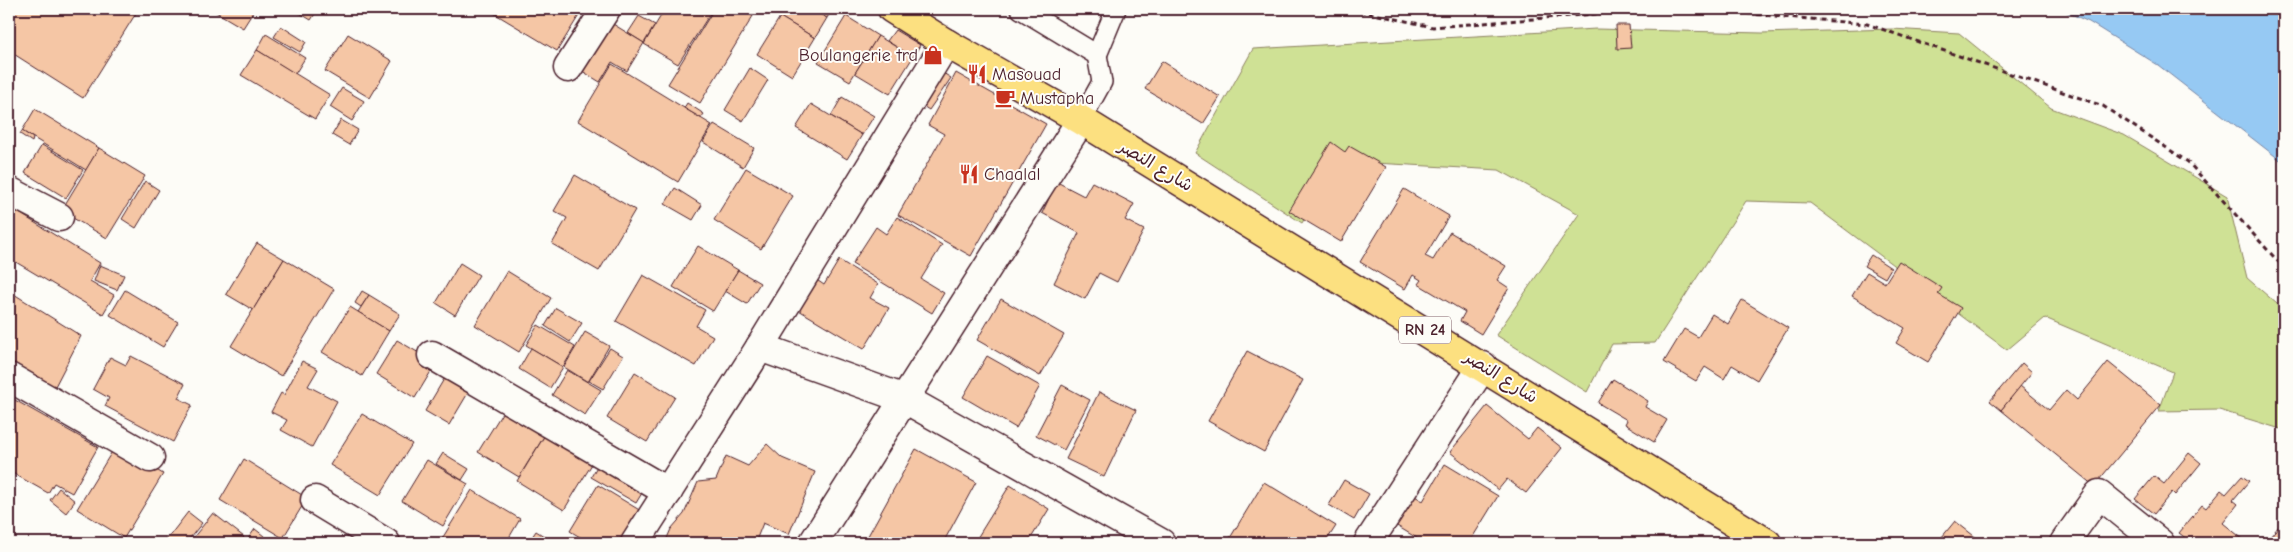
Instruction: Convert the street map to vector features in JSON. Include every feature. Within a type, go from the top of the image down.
[{"type":"main road","name":"RN 24","points":[[892,9],[946,43],[1080,120]]},
{"type":"main road","name":"شارع النصر","points":[[1080,120],[1483,366],[1767,543]]},
{"type":"street","points":[[568,68],[606,9]]},
{"type":"street","points":[[635,543],[760,347],[946,43]]},
{"type":"street","points":[[813,543],[1080,120]]},
{"type":"street","points":[[9,191],[59,218]]},
{"type":"street","points":[[760,347],[905,398],[1161,543]]},
{"type":"street","points":[[432,355],[668,492]]},
{"type":"street","points":[[1368,543],[1483,366]]},
{"type":"street","points":[[9,377],[150,458]]},
{"type":"street","points":[[2064,543],[2098,494],[2160,543]]},
{"type":"street","points":[[315,500],[386,543]]},
{"type":"lane","points":[[1020,9],[1097,55]]},
{"type":"lane","points":[[1080,120],[1102,82],[1097,55],[1116,9]]},
{"type":"path","points":[[1350,9],[1434,27],[1657,9]]},
{"type":"path","points":[[1694,9],[1867,24],[2103,106],[2188,162],[2284,268]]},
{"type":"green space","points":[[1596,29],[1762,33],[1892,29],[1959,33],[2051,108],[2124,135],[2227,196],[2247,278],[2284,310],[2284,430],[2219,410],[2159,411],[2173,372],[2045,318],[2007,350],[1810,203],[1746,201],[1655,343],[1612,344],[1587,392],[1496,335],[1579,214],[1499,170],[1339,161],[1302,223],[1195,153],[1253,49]]},
{"type":"water","points":[[2060,9],[2284,9],[2284,163],[2158,65],[2089,22]]},
{"type":"building","points":[[9,9],[138,10],[83,98],[9,51]]},
{"type":"building","points":[[211,9],[255,9],[243,28]]},
{"type":"building","points":[[293,9],[318,9],[311,20]]},
{"type":"building","points":[[487,9],[583,9],[557,51]]},
{"type":"building","points":[[665,9],[713,9],[678,64],[644,44]]},
{"type":"building","points":[[714,9],[741,9],[753,16],[700,103],[668,84]]},
{"type":"building","points":[[785,9],[812,9],[827,18],[815,38],[780,17]]},
{"type":"building","points":[[812,9],[832,9],[827,18]]},
{"type":"building","points":[[639,16],[655,25],[644,43],[628,33]]},
{"type":"building","points":[[846,16],[878,36],[850,81],[818,62]]},
{"type":"building","points":[[780,17],[815,38],[792,76],[757,54]]},
{"type":"building","points":[[608,21],[644,43],[627,71],[612,62],[600,82],[579,69]]},
{"type":"building","points":[[1616,25],[1629,25],[1631,48],[1617,49]]},
{"type":"building","points":[[281,26],[306,42],[300,52],[274,37]]},
{"type":"building","points":[[895,30],[920,45],[913,57],[887,41]]},
{"type":"building","points":[[266,34],[305,58],[295,74],[257,50]]},
{"type":"building","points":[[348,34],[392,61],[370,98],[325,71]]},
{"type":"building","points":[[878,36],[913,57],[890,94],[855,73]]},
{"type":"building","points":[[257,50],[330,95],[315,119],[241,75]]},
{"type":"building","points":[[1162,61],[1220,97],[1203,124],[1145,89]]},
{"type":"building","points":[[612,64],[712,125],[678,182],[578,121]]},
{"type":"building","points":[[750,68],[768,80],[743,121],[725,110]]},
{"type":"building","points":[[940,71],[951,78],[929,110],[918,103]]},
{"type":"building","name":"Chaalal","points":[[956,73],[1046,124],[971,256],[898,215],[944,134],[928,125]]},
{"type":"building","points":[[342,88],[364,101],[352,121],[330,107]]},
{"type":"building","points":[[842,97],[874,116],[862,135],[831,116]]},
{"type":"building","points":[[687,103],[704,114],[701,118],[684,108]]},
{"type":"building","points":[[811,104],[862,135],[847,159],[796,128]]},
{"type":"building","points":[[35,109],[99,148],[86,170],[22,131]]},
{"type":"building","points":[[341,120],[358,130],[349,145],[332,135]]},
{"type":"building","points":[[714,124],[754,148],[743,167],[703,142]]},
{"type":"building","points":[[22,131],[33,138],[32,142],[20,134]]},
{"type":"building","points":[[1331,142],[1345,152],[1349,146],[1386,167],[1341,242],[1289,211]]},
{"type":"building","points":[[42,145],[83,170],[66,198],[25,173]]},
{"type":"building","points":[[99,148],[145,176],[107,238],[61,211]]},
{"type":"building","points":[[746,168],[793,196],[761,249],[714,220]]},
{"type":"building","points":[[575,175],[635,210],[599,271],[552,244],[567,218],[554,211]]},
{"type":"building","points":[[145,181],[159,190],[136,228],[122,219]]},
{"type":"building","points":[[1057,182],[1084,196],[1092,182],[1134,204],[1125,220],[1144,230],[1117,282],[1099,273],[1085,299],[1054,283],[1079,233],[1042,213]]},
{"type":"building","points":[[675,188],[702,205],[693,220],[665,204]]},
{"type":"building","points":[[1404,189],[1449,216],[1425,256],[1433,260],[1450,232],[1506,266],[1497,280],[1509,288],[1481,334],[1460,321],[1465,312],[1418,284],[1421,280],[1413,275],[1405,289],[1360,262]]},
{"type":"building","points":[[11,208],[100,263],[90,281],[114,295],[103,314],[9,258],[9,212]]},
{"type":"building","points":[[897,217],[942,245],[921,279],[944,293],[932,313],[852,264],[876,227],[886,234]]},
{"type":"building","points":[[257,243],[284,259],[253,310],[226,294]]},
{"type":"building","points":[[698,246],[738,270],[713,311],[673,287]]},
{"type":"building","points":[[1871,255],[1891,268],[1885,278],[1864,266]]},
{"type":"building","points":[[284,259],[334,289],[281,376],[231,346]]},
{"type":"building","points":[[839,260],[878,284],[870,298],[889,308],[864,349],[792,306],[811,276],[824,285]]},
{"type":"building","points":[[1899,261],[1942,288],[1938,294],[1961,308],[1928,362],[1896,343],[1905,328],[1852,296],[1867,272],[1885,283]]},
{"type":"building","points":[[460,263],[479,275],[455,315],[436,303]]},
{"type":"building","points":[[100,265],[124,275],[117,290],[94,281]]},
{"type":"building","points":[[738,270],[760,283],[747,304],[725,291]]},
{"type":"building","points":[[507,271],[551,298],[519,352],[475,325]]},
{"type":"building","points":[[643,275],[705,310],[696,326],[713,336],[696,366],[616,321]]},
{"type":"building","points":[[125,290],[178,322],[163,347],[110,315]]},
{"type":"building","points":[[9,291],[81,336],[50,396],[9,364]]},
{"type":"building","points":[[362,291],[369,295],[361,307],[355,303]]},
{"type":"building","points":[[369,295],[400,314],[389,331],[358,312]]},
{"type":"building","points":[[1001,299],[1064,335],[1040,376],[977,340]]},
{"type":"building","points":[[1742,300],[1788,328],[1757,380],[1732,365],[1724,379],[1705,367],[1696,381],[1664,362],[1684,329],[1698,337],[1712,314],[1728,324]]},
{"type":"building","points":[[350,307],[389,331],[362,376],[322,352]]},
{"type":"building","points":[[556,308],[582,323],[570,342],[545,326]]},
{"type":"building","points":[[538,325],[575,347],[563,367],[526,345]]},
{"type":"building","points":[[585,332],[609,346],[588,382],[564,367]]},
{"type":"building","points":[[397,340],[436,363],[415,398],[376,374]]},
{"type":"building","points":[[531,348],[563,367],[550,388],[519,369]]},
{"type":"building","points":[[610,348],[623,356],[603,389],[589,381]]},
{"type":"building","points":[[1247,351],[1303,380],[1264,452],[1208,421]]},
{"type":"building","points":[[131,356],[185,384],[178,398],[192,405],[173,442],[105,406],[109,398],[93,389],[110,357],[126,365]]},
{"type":"building","points":[[987,356],[1040,386],[1016,428],[963,397]]},
{"type":"building","points":[[302,361],[318,369],[308,386],[337,401],[312,447],[281,430],[287,420],[271,412],[281,393],[284,395]]},
{"type":"building","points":[[2108,362],[2161,405],[2094,486],[2001,410],[2020,386],[2049,410],[2066,390],[2077,400]]},
{"type":"building","points":[[2022,363],[2032,372],[2001,410],[1990,401]]},
{"type":"building","points":[[567,370],[601,390],[585,415],[552,395]]},
{"type":"building","points":[[635,372],[675,397],[647,442],[607,418]]},
{"type":"building","points":[[447,374],[471,388],[449,425],[425,411]]},
{"type":"building","points":[[1613,379],[1648,401],[1645,407],[1667,420],[1654,442],[1625,424],[1627,420],[1598,403]]},
{"type":"building","points":[[1062,385],[1090,400],[1064,450],[1036,435]]},
{"type":"building","points":[[1099,392],[1136,410],[1104,477],[1066,459]]},
{"type":"building","points":[[13,399],[98,447],[72,493],[54,483],[48,493],[9,471],[9,406]]},
{"type":"building","points":[[507,405],[548,430],[519,477],[478,452]]},
{"type":"building","points":[[1487,406],[1528,439],[1537,428],[1562,448],[1526,493],[1507,479],[1498,490],[1450,452]]},
{"type":"building","points":[[362,414],[412,444],[380,495],[330,465]]},
{"type":"building","points":[[548,430],[595,459],[564,510],[517,481]]},
{"type":"building","points":[[767,444],[782,458],[815,472],[789,534],[763,523],[755,543],[665,543],[671,529],[684,514],[698,482],[716,480],[726,456],[748,466]]},
{"type":"building","points":[[116,445],[163,474],[124,538],[77,509]]},
{"type":"building","points":[[916,449],[976,482],[943,543],[864,543]]},
{"type":"building","points":[[443,453],[469,469],[462,480],[436,464]]},
{"type":"building","points":[[2189,453],[2201,463],[2175,495],[2172,492],[2154,514],[2135,499],[2154,476],[2164,484]]},
{"type":"building","points":[[603,456],[648,483],[636,503],[591,477]]},
{"type":"building","points":[[244,459],[307,498],[283,538],[220,500]]},
{"type":"building","points":[[427,460],[468,484],[443,526],[402,501]]},
{"type":"building","points":[[1445,464],[1498,496],[1469,543],[1425,543],[1387,520],[1405,490],[1423,501]]},
{"type":"building","points":[[2242,476],[2249,481],[2233,500],[2238,504],[2223,523],[2244,540],[2241,543],[2192,543],[2179,533],[2202,505],[2206,508],[2221,490],[2226,494]]},
{"type":"building","points":[[1344,480],[1369,494],[1354,520],[1329,505]]},
{"type":"building","points":[[1264,482],[1336,526],[1325,543],[1227,543]]},
{"type":"building","points":[[598,485],[641,511],[622,543],[590,543],[570,531]]},
{"type":"building","points":[[1010,485],[1049,509],[1028,543],[974,543]]},
{"type":"building","points":[[59,488],[75,501],[66,513],[50,500]]},
{"type":"building","points":[[472,490],[520,519],[506,543],[440,542]]},
{"type":"building","points":[[188,512],[202,523],[186,543],[164,543]]},
{"type":"building","points":[[213,513],[244,537],[239,543],[189,543]]},
{"type":"building","points":[[2284,520],[2284,543],[2265,543]]},
{"type":"building","points":[[1955,521],[1983,543],[1937,543]]},
{"type":"building","points":[[255,529],[273,543],[245,543]]},
{"type":"building","points":[[536,531],[555,543],[528,543]]},
{"type":"place","name":"Boulangerie trd","points":[[933,55]]},
{"type":"place","name":"Masouad","points":[[977,74]]},
{"type":"place","name":"Mustapha","points":[[1005,98]]},
{"type":"place","name":"Chaalal","points":[[969,174]]}]
